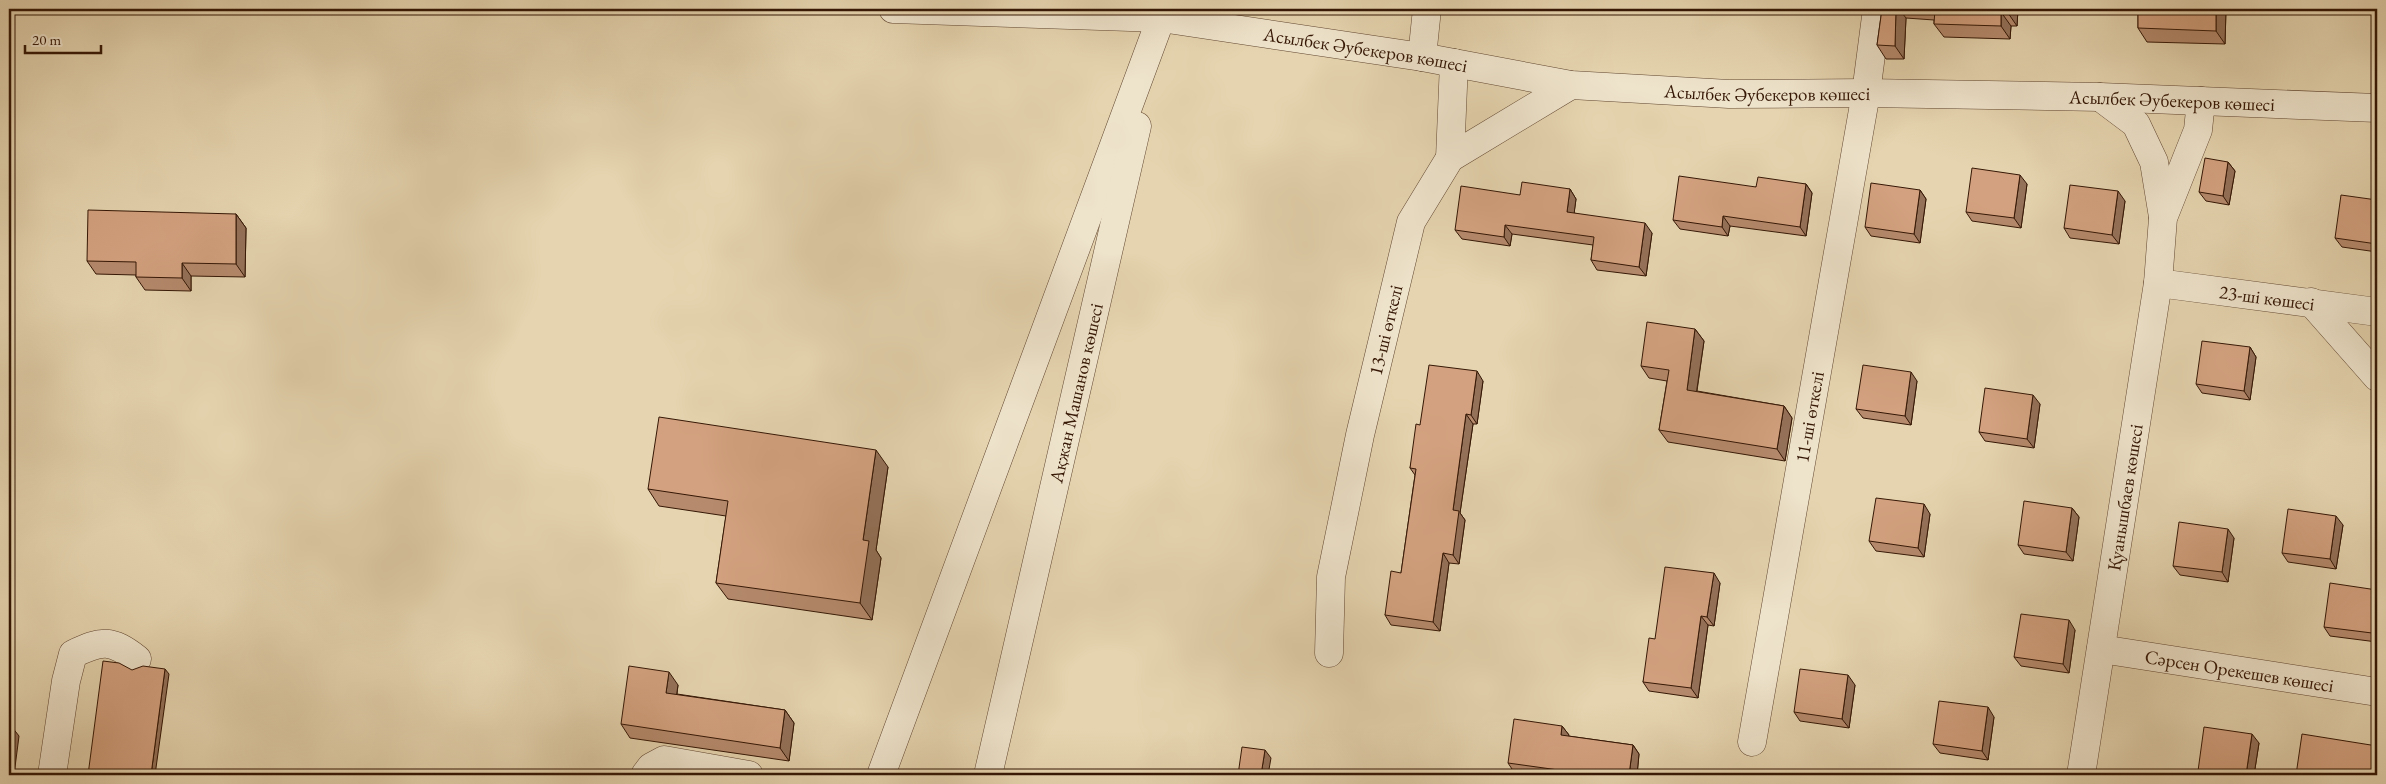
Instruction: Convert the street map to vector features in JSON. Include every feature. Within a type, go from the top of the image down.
[{"type":"street","name":"Асылбек Әубекеров көшесі","points":[[892,9],[1163,13],[1422,56],[1571,85],[1729,94],[1866,93],[2100,97],[2377,108]]},
{"type":"street","points":[[1422,56],[1427,9]]},
{"type":"street","name":"11-ші өткелі","points":[[1752,742],[1866,93],[1877,9]]},
{"type":"street","points":[[881,775],[1163,13]]},
{"type":"street","name":"Ақжан Машанов көшесі","points":[[988,775],[1163,13]]},
{"type":"street","points":[[1450,158],[1454,63]]},
{"type":"street","name":"13-ші өткелі","points":[[1329,653],[1331,577],[1360,435],[1411,222],[1450,158],[1571,85]]},
{"type":"street","name":"Қуанышбаев көшесі","points":[[2081,775],[2158,283],[2163,218],[2154,162],[2136,124],[2100,97]]},
{"type":"street","name":"Қуанышбаев көшесі","points":[[2163,218],[2198,130],[2201,101]]},
{"type":"street","name":"23-ші көшесі","points":[[2158,283],[2377,312]]},
{"type":"street","points":[[2311,302],[2377,377]]},
{"type":"street","points":[[52,775],[66,681],[73,654],[95,643],[120,645],[137,658]]},
{"type":"street","name":"Сәрсен Орекешев көшесі","points":[[2101,649],[2377,692]]},
{"type":"street","points":[[645,775],[651,767],[664,760],[749,775]]},
{"type":"building","points":[[1882,9],[1896,9],[1895,46],[1877,45]]},
{"type":"building","points":[[1935,9],[2008,9],[2008,13],[2001,12],[2001,26],[1934,24]]},
{"type":"building","points":[[2138,9],[2216,9],[2216,31],[2138,28]]},
{"type":"building","points":[[2205,158],[2228,162],[2223,196],[2199,192]]},
{"type":"building","points":[[1972,168],[2020,175],[2014,218],[1966,212]]},
{"type":"building","points":[[1679,176],[1756,187],[1758,177],[1806,184],[1800,227],[1723,216],[1722,227],[1673,220]]},
{"type":"building","points":[[1522,182],[1570,189],[1567,212],[1645,223],[1639,267],[1591,260],[1594,237],[1505,225],[1504,237],[1455,230],[1461,186],[1520,195]]},
{"type":"building","points":[[1871,183],[1920,190],[1914,234],[1865,227]]},
{"type":"building","points":[[2070,185],[2118,191],[2112,235],[2064,228]]},
{"type":"building","points":[[2341,195],[2377,200],[2377,244],[2335,238]]},
{"type":"building","points":[[88,210],[236,214],[236,264],[182,263],[182,278],[136,277],[136,262],[87,261]]},
{"type":"building","points":[[1647,322],[1695,329],[1687,390],[1784,406],[1777,449],[1659,430],[1669,370],[1641,366]]},
{"type":"building","points":[[2202,341],[2250,347],[2244,391],[2196,384]]},
{"type":"building","points":[[1429,365],[1477,371],[1471,415],[1466,414],[1453,510],[1459,511],[1453,555],[1443,553],[1433,622],[1385,615],[1391,571],[1401,573],[1416,469],[1410,468],[1416,424],[1420,425]]},
{"type":"building","points":[[1863,365],[1911,372],[1905,416],[1856,409]]},
{"type":"building","points":[[1985,388],[2033,395],[2027,439],[1979,432]]},
{"type":"building","points":[[659,417],[876,450],[863,540],[869,541],[860,603],[716,583],[728,501],[648,489]]},
{"type":"building","points":[[1876,498],[1924,504],[1918,548],[1869,541]]},
{"type":"building","points":[[2024,501],[2072,508],[2066,552],[2018,545]]},
{"type":"building","points":[[2288,509],[2336,516],[2330,559],[2282,553]]},
{"type":"building","points":[[2179,522],[2228,529],[2222,572],[2173,566]]},
{"type":"building","points":[[1665,567],[1714,573],[1707,617],[1701,616],[1691,688],[1643,682],[1649,638],[1655,639]]},
{"type":"building","points":[[2330,583],[2377,590],[2372,633],[2324,627]]},
{"type":"building","points":[[2021,614],[2069,620],[2063,664],[2014,657]]},
{"type":"building","points":[[103,661],[119,663],[132,670],[143,666],[165,669],[151,775],[88,775]]},
{"type":"building","points":[[629,666],[669,672],[666,693],[785,710],[780,748],[621,724]]},
{"type":"building","points":[[1800,669],[1848,675],[1842,719],[1794,712]]},
{"type":"building","points":[[1939,701],[1988,707],[1982,751],[1933,744]]},
{"type":"building","points":[[1514,719],[1562,726],[1561,735],[1633,745],[1629,775],[1579,775],[1580,773],[1508,763]]},
{"type":"building","points":[[9,727],[12,727],[9,759]]},
{"type":"building","points":[[2204,727],[2252,734],[2246,775],[2198,771]]},
{"type":"building","points":[[2302,734],[2377,746],[2377,775],[2296,775]]},
{"type":"building","points":[[1242,747],[1265,750],[1261,775],[1238,775]]},
{"type":"building","points":[[1795,771],[1825,775],[1794,775]]}]
